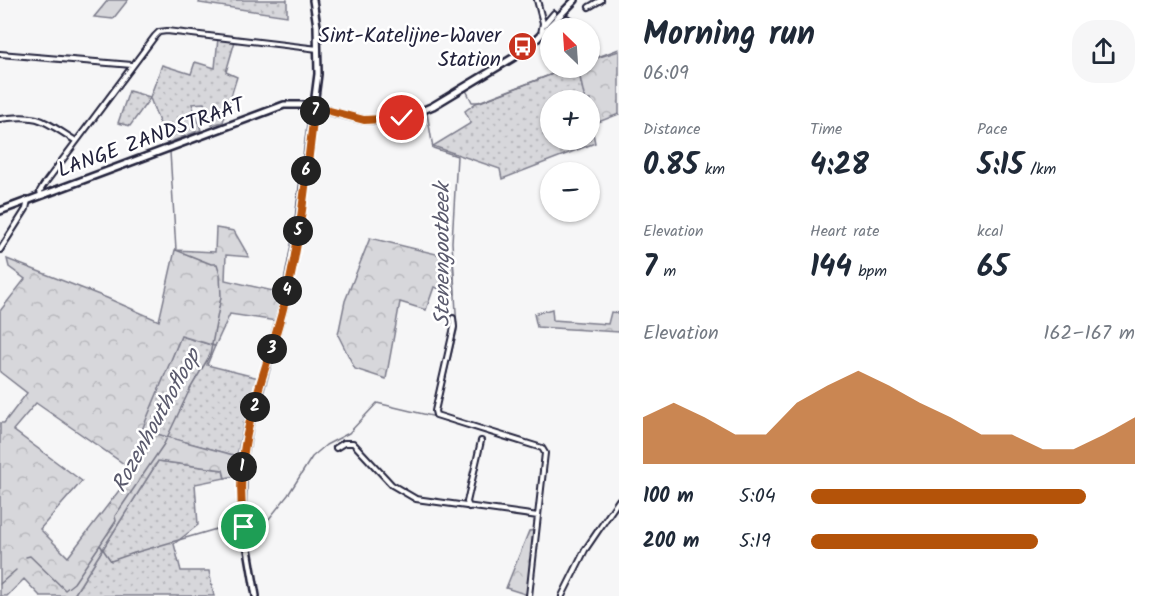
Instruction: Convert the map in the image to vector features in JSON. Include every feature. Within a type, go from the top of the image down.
[{"type":"street","points":[[256,596],[242,514],[243,459],[249,426],[292,271],[315,107],[318,49],[313,0]]},
{"type":"street","points":[[537,0],[540,18]]},
{"type":"street","name":"LANGE ZANDSTRAAT","points":[[558,18],[575,0]]},
{"type":"street","points":[[589,7],[601,0]]},
{"type":"street","points":[[549,18],[554,13]]},
{"type":"street","points":[[41,195],[40,191],[43,186],[132,66],[155,36],[164,31],[318,49]]},
{"type":"street","name":"LANGE ZANDSTRAAT","points":[[0,211],[284,105],[315,107],[364,120],[392,120],[412,115],[433,106],[526,50],[540,37]]},
{"type":"street","points":[[0,54],[132,66]]},
{"type":"street","points":[[0,119],[23,115],[34,117],[76,141]]},
{"type":"street","points":[[0,250],[26,209],[28,200]]},
{"type":"street","points":[[453,318],[454,327],[435,414],[441,418],[542,448],[545,453],[529,596]]},
{"type":"street","points":[[468,507],[467,502],[481,441]]},
{"type":"street","points":[[336,448],[344,443],[353,443],[392,485],[412,497],[538,516]]},
{"type":"street","points":[[562,596],[585,550],[619,501]]},
{"type":"green space","points":[[108,0],[128,0],[113,19],[94,17]]},
{"type":"green space","points":[[200,0],[287,0],[287,16],[199,3]]},
{"type":"green space","points":[[218,38],[235,41],[226,72],[237,77],[223,122],[212,125],[204,103],[192,104],[201,130],[167,143],[150,98],[130,126],[118,123],[129,91],[150,97],[162,65],[191,74],[195,62],[215,68]]},
{"type":"green space","points":[[619,51],[619,114],[600,121],[600,90],[583,90],[580,78],[600,78],[600,57]]},
{"type":"green space","points":[[542,78],[580,78],[583,90],[540,90],[540,150],[577,150],[546,162],[540,162],[540,164],[502,179],[500,169],[433,146],[471,123],[465,111],[476,103]]},
{"type":"green space","points":[[216,228],[234,231],[249,257],[226,255],[225,280],[282,293],[276,321],[230,314],[215,346],[181,336],[142,430],[237,456],[235,476],[225,478],[223,470],[158,461],[75,596],[40,596],[24,579],[7,596],[0,596],[0,423],[4,423],[27,393],[0,372],[0,311],[25,279],[9,267],[7,259],[159,321],[175,250],[215,252]],"holes":[[[36,403],[134,471],[68,557],[40,529],[82,481],[13,430]]]},
{"type":"green space","points":[[370,238],[453,258],[455,294],[434,287],[426,310],[400,302],[386,379],[355,369],[338,335],[345,301]]},
{"type":"green space","points":[[552,309],[553,320],[608,324],[611,312],[619,313],[619,332],[537,327],[534,314]]},
{"type":"green space","points":[[181,336],[215,346],[207,365],[259,378],[244,423],[237,456],[141,430]]},
{"type":"green space","points":[[158,461],[223,470],[225,478],[195,484],[198,525],[174,544],[181,571],[209,571],[214,596],[75,596],[74,595]]},
{"type":"green space","points":[[535,530],[528,595],[506,588],[529,531]]},
{"type":"waterway","name":"Stenengootbeek","points":[[600,56],[619,49]]},
{"type":"waterway","name":"Stenengootbeek","points":[[466,90],[472,102],[480,102],[542,78]]},
{"type":"waterway","name":"Stenengootbeek","points":[[427,113],[433,148],[457,156],[452,242],[457,330],[437,413]]},
{"type":"waterway","name":"Rozenhouthofloop","points":[[100,545],[116,521],[115,516],[164,444],[190,389],[210,355],[221,297],[217,264],[211,264],[176,250],[170,152]]},
{"type":"waterway","name":"Stenengootbeek","points":[[249,524],[268,520],[288,495],[312,457],[326,445],[349,433],[377,403],[436,417]]},
{"type":"waterway","name":"Stenengootbeek","points":[[26,557],[30,556],[65,590],[74,583],[100,545],[111,561],[237,523]]},
{"type":"waterway","name":"Stenengootbeek","points":[[0,584],[16,570]]},
{"type":"place","name":"Sint-Katelijne-Waver Station","points":[[522,47]]},
{"type":"route","points":[[244,527],[241,485],[243,459],[249,426],[292,271],[315,107],[340,116],[364,120],[402,118]]}]
